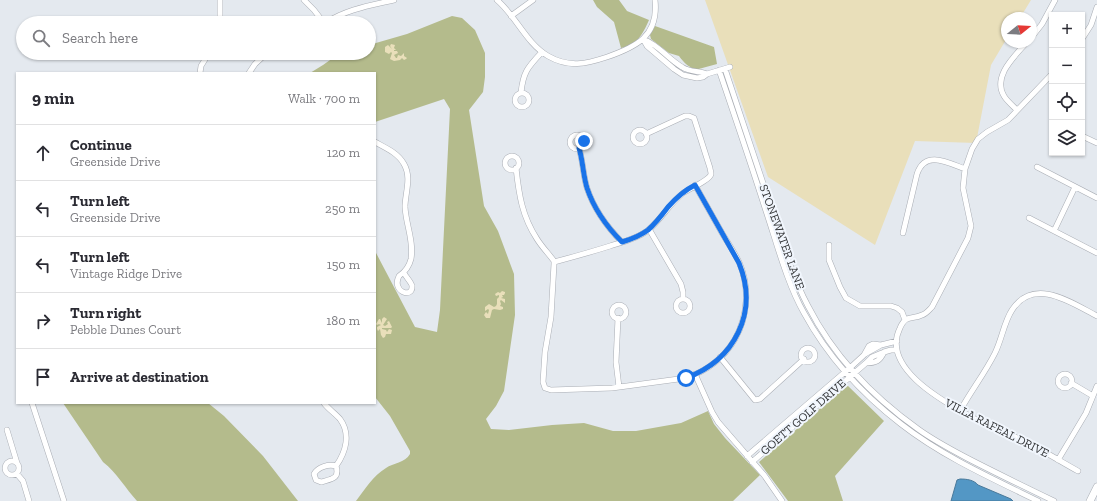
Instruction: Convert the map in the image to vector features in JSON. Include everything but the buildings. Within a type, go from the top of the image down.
[{"type":"main road","points":[[1090,501],[1097,487]]},
{"type":"street","points":[[220,0],[220,16]]},
{"type":"street","points":[[304,0],[319,16]]},
{"type":"street","points":[[337,16],[394,0]]},
{"type":"street","points":[[497,0],[534,45],[542,52],[560,61],[580,64],[592,62],[626,51],[635,46],[648,33],[652,24],[656,9],[655,0]]},
{"type":"street","points":[[511,16],[533,0]]},
{"type":"street","points":[[1037,30],[1055,0]]},
{"type":"street","points":[[1085,34],[1091,25],[1097,7]]},
{"type":"street","points":[[643,39],[651,42],[677,64],[686,69],[707,74],[719,70]]},
{"type":"street","points":[[1017,110],[1004,96],[1001,87],[1001,78],[1005,69],[1022,48]]},
{"type":"street","points":[[521,93],[522,82],[526,72],[542,52]]},
{"type":"street","points":[[200,72],[201,66],[205,60]]},
{"type":"street","points":[[249,72],[259,60]]},
{"type":"street","name":"STONEWATER LANE","points":[[1038,501],[957,460],[918,436],[901,424],[862,391],[845,372],[804,314],[796,296],[782,261],[719,70],[728,68],[785,251],[808,306],[830,342],[850,368],[885,403],[924,433],[994,472],[1054,501]]},
{"type":"street","points":[[829,245],[829,260],[840,288],[846,298],[860,306],[891,306],[897,308],[902,312],[905,320],[910,317],[923,315],[932,307],[968,238],[971,226],[963,188],[965,169],[972,149],[978,139],[1008,120],[1049,77]]},
{"type":"street","points":[[554,262],[639,236],[649,229],[667,208],[684,192],[708,178],[711,174],[694,118],[685,116],[646,134]]},
{"type":"street","points":[[1085,137],[1097,143]]},
{"type":"street","points":[[376,143],[396,154],[408,173],[405,208],[406,221],[411,238],[412,253],[410,262],[404,273]]},
{"type":"street","points":[[579,148],[587,187],[595,205],[603,220],[622,242]]},
{"type":"street","points":[[903,233],[920,167],[932,159],[940,159],[965,169]]},
{"type":"street","points":[[1037,167],[1097,198]]},
{"type":"street","points":[[516,168],[519,196],[529,226],[536,239],[554,262],[551,317],[545,352],[543,382],[544,387],[548,390],[619,387],[686,378],[706,368],[720,357],[732,343],[742,324],[745,310],[746,289],[744,277],[739,263],[695,185]]},
{"type":"street","points":[[1054,231],[1075,187]]},
{"type":"street","points":[[1029,218],[1097,252]]},
{"type":"street","points":[[649,229],[681,284],[683,298]]},
{"type":"street","points":[[960,411],[995,353],[1012,310],[1021,301],[1029,296],[1041,293],[1050,294],[1097,316]]},
{"type":"street","points":[[618,318],[616,362],[619,387]]},
{"type":"street","name":"VILLA RAFEAL DRIVE","points":[[905,320],[900,326],[898,332],[897,350],[902,363],[910,373],[930,391],[950,405],[984,424],[1028,443],[1078,471]]},
{"type":"street","name":"GOETT GOLF DRIVE","points":[[747,456],[864,355],[881,345],[897,341]]},
{"type":"street","name":"GOETT GOLF DRIVE","points":[[752,462],[872,357],[891,350],[897,350]]},
{"type":"street","points":[[720,357],[755,400],[760,399],[804,359]]},
{"type":"street","points":[[695,374],[716,418],[769,482],[782,501]]},
{"type":"street","points":[[1071,383],[1093,396]]},
{"type":"street","points":[[1058,460],[1082,421],[1097,386]]},
{"type":"street","points":[[32,404],[64,501]]},
{"type":"street","points":[[325,404],[341,420],[346,431],[346,448],[336,466],[337,474],[334,478],[321,482],[316,480],[314,474],[319,468],[330,465],[336,466]]},
{"type":"street","points":[[7,430],[19,467],[17,474]]},
{"type":"street","points":[[17,463],[13,461],[9,462],[5,467],[8,474],[17,474]]},
{"type":"street","points":[[17,474],[23,481],[29,501]]},
{"type":"green space","points":[[593,0],[619,0],[627,11],[649,20],[639,38],[627,47],[621,48],[614,22],[597,7]]},
{"type":"green space","points":[[452,16],[462,18],[475,30],[485,53],[485,77],[483,92],[469,110],[484,206],[498,231],[514,274],[515,315],[504,391],[496,406],[486,419],[491,429],[509,430],[584,423],[613,431],[636,431],[681,423],[708,411],[714,424],[725,438],[760,475],[733,501],[356,501],[381,471],[405,459],[410,454],[410,451],[390,416],[376,398],[376,253],[415,327],[437,332],[440,310],[450,109],[444,99],[376,122],[376,72],[312,72],[330,60],[376,60],[376,43],[407,34]]},
{"type":"green space","points":[[655,26],[714,47],[717,64],[695,70],[688,66],[679,56],[669,53],[651,39],[650,35]]},
{"type":"green space","points":[[847,385],[884,421],[835,476],[843,501],[788,501],[759,462]]},
{"type":"green space","points":[[64,404],[209,404],[224,416],[263,456],[298,501],[137,501],[117,476],[103,462]]},
{"type":"sand","points":[[705,0],[1031,0],[1024,12],[1001,12],[1001,48],[991,65],[976,143],[915,141],[875,245],[768,177]]},
{"type":"sand","points":[[391,44],[395,45],[394,48],[396,50],[394,51],[397,51],[398,53],[394,55],[396,58],[398,55],[401,56],[404,53],[404,56],[407,58],[404,60],[402,58],[394,61],[390,59],[392,53],[391,52],[389,54],[385,52],[385,47],[388,45],[392,49],[390,46]]},
{"type":"sand","points":[[502,291],[505,292],[501,298],[505,299],[505,303],[501,300],[500,301],[500,306],[503,307],[503,309],[492,310],[490,318],[486,318],[484,315],[486,312],[488,314],[489,310],[488,309],[485,311],[485,307],[489,304],[494,307],[496,306],[499,295],[496,296],[495,294]]},
{"type":"sand","points":[[384,317],[387,319],[383,325],[385,326],[388,324],[387,322],[389,321],[392,327],[382,329],[386,330],[387,332],[389,329],[392,330],[391,334],[386,334],[383,338],[380,329],[378,331],[377,329],[377,327],[381,325],[376,324],[379,319],[382,323],[382,319]]},
{"type":"water","points":[[957,480],[972,481],[1013,501],[951,501]]},
{"type":"route","points":[[584,141],[583,145],[579,148],[587,187],[603,220],[622,242],[639,236],[647,230],[659,219],[675,200],[695,185],[739,263],[744,277],[746,295],[744,317],[739,331],[730,347],[718,359],[701,371],[686,378]]}]
